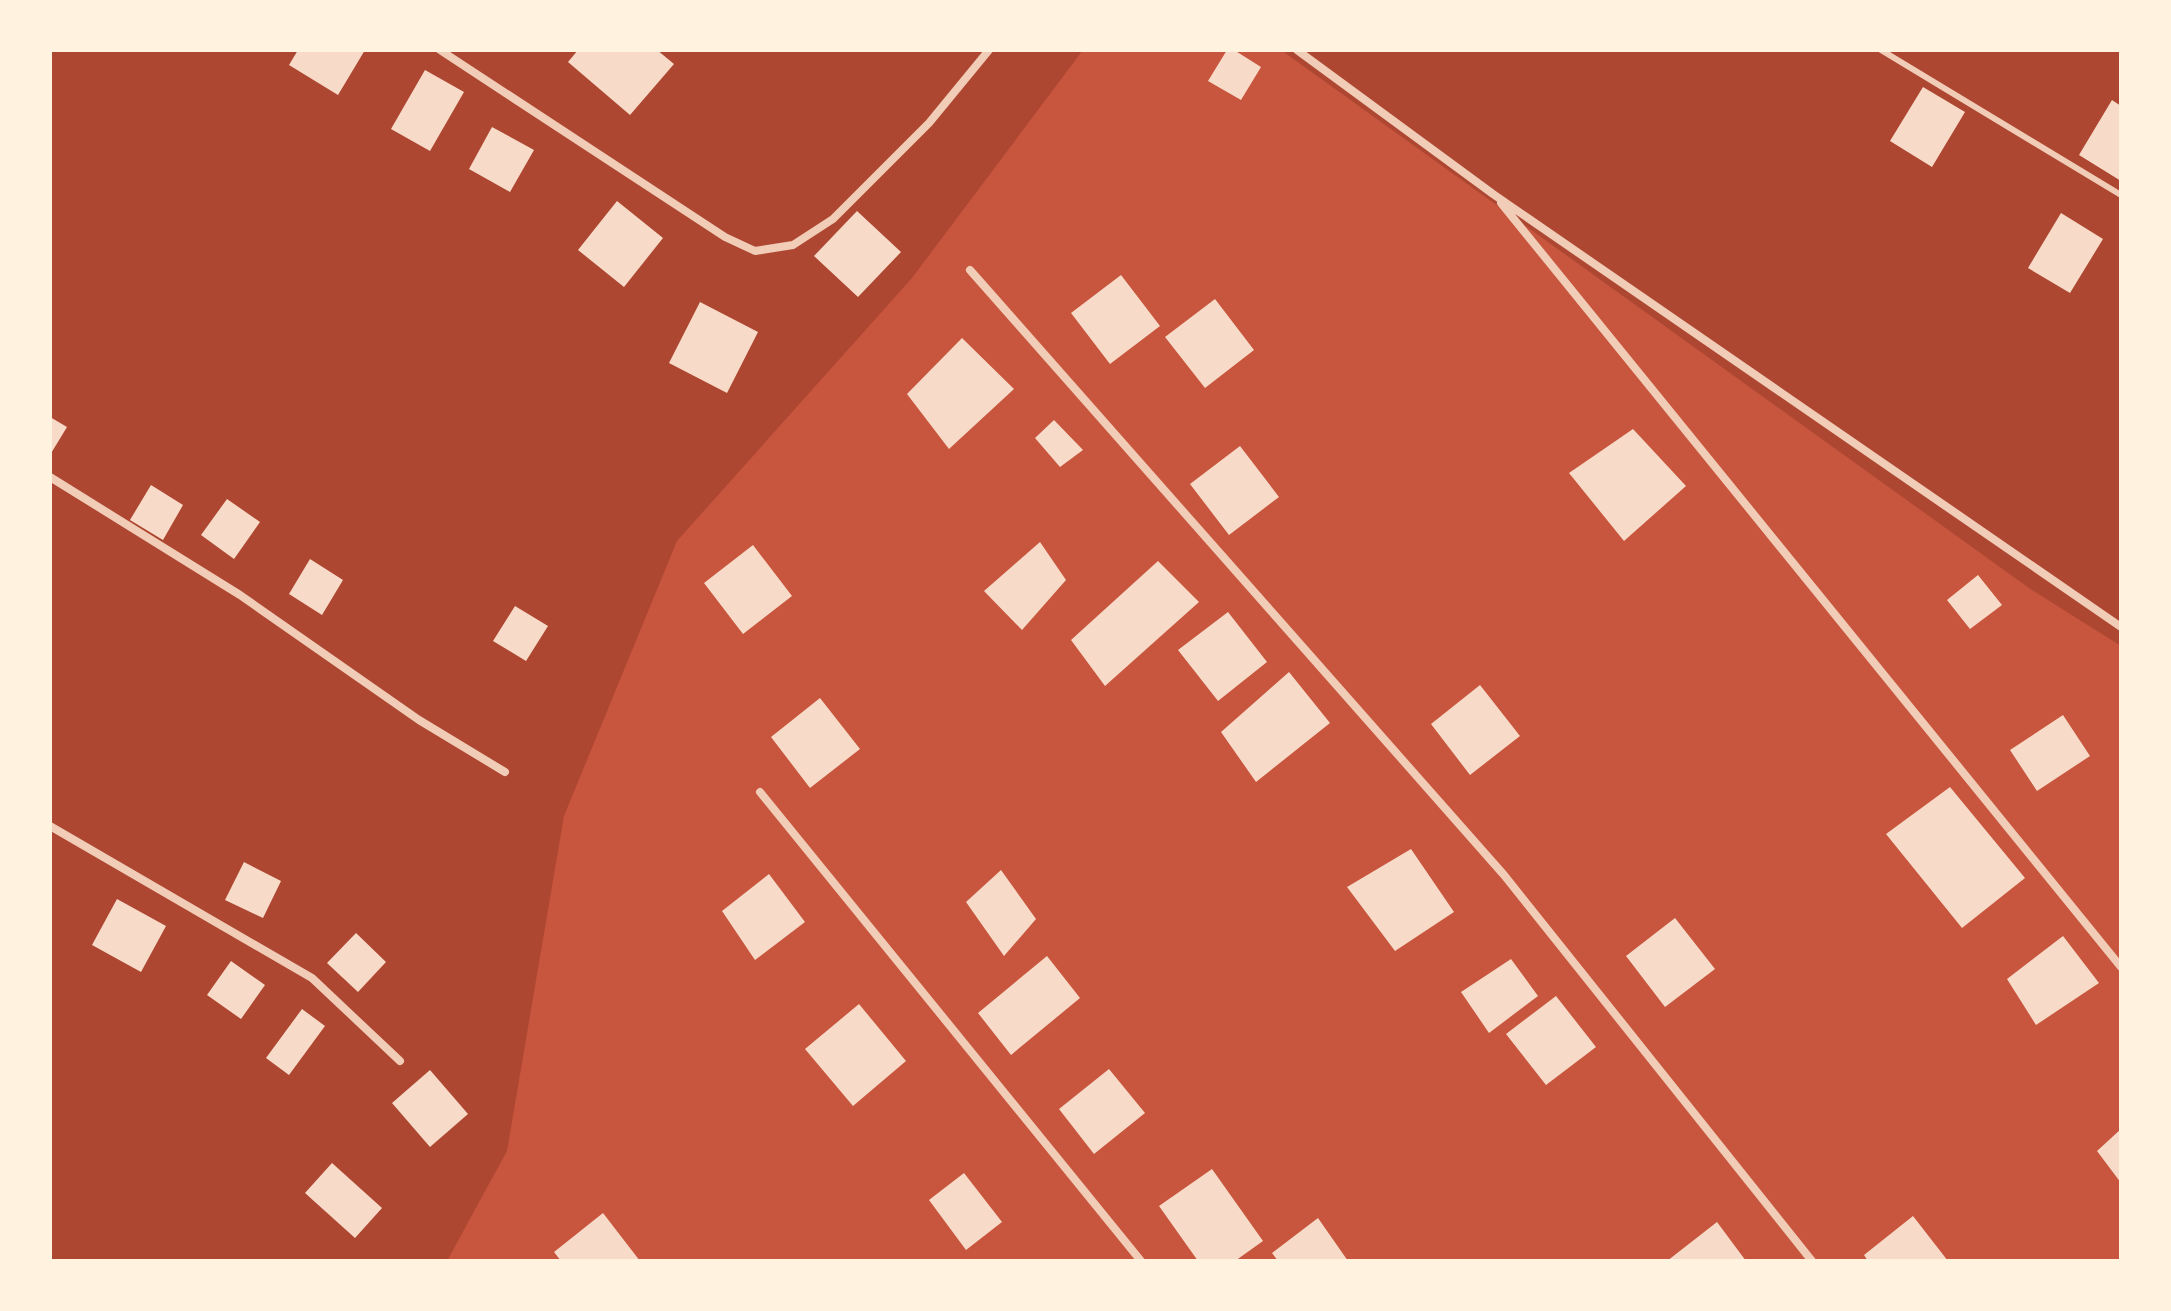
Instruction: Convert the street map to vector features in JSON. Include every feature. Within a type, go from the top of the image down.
[{"type":"street","points":[[440,50],[725,237],[755,251],[793,245],[833,219],[929,123],[989,50]]},
{"type":"street","points":[[1297,50],[1493,194],[2121,627]]},
{"type":"street","points":[[1493,194],[2121,967]]},
{"type":"street","points":[[970,270],[1504,875],[1812,1261]]},
{"type":"street","points":[[50,477],[240,595],[419,720],[505,772]]},
{"type":"street","points":[[760,792],[1141,1261]]},
{"type":"street","points":[[50,826],[312,978],[400,1061]]},
{"type":"lane","points":[[1881,50],[2121,195]]},
{"type":"shaded area","points":[[50,50],[1083,50],[912,278],[677,541],[564,816],[507,1151],[447,1261],[50,1261]]},
{"type":"shaded area","points":[[1281,50],[2121,50],[2121,646],[2029,588]]},
{"type":"building","points":[[298,50],[365,50],[338,95],[289,65]]},
{"type":"building","points":[[578,50],[657,50],[674,64],[630,115],[568,62]]},
{"type":"building","points":[[1227,50],[1234,50],[1261,67],[1241,100],[1208,81]]},
{"type":"building","points":[[425,70],[464,92],[430,151],[391,129]]},
{"type":"building","points":[[1923,87],[1965,112],[1932,167],[1890,141]]},
{"type":"building","points":[[2112,100],[2121,106],[2121,181],[2079,155]]},
{"type":"building","points":[[492,127],[534,150],[510,192],[469,169]]},
{"type":"building","points":[[617,201],[663,238],[624,287],[578,250]]},
{"type":"building","points":[[857,211],[901,252],[858,297],[814,256]]},
{"type":"building","points":[[2061,213],[2103,239],[2070,293],[2028,268]]},
{"type":"building","points":[[1121,275],[1160,326],[1110,364],[1071,313]]},
{"type":"building","points":[[1215,299],[1254,350],[1205,388],[1165,337]]},
{"type":"building","points":[[700,302],[758,332],[727,393],[669,363]]},
{"type":"building","points":[[962,338],[1014,389],[949,449],[907,394]]},
{"type":"building","points":[[50,417],[67,427],[50,455]]},
{"type":"building","points":[[1054,420],[1083,450],[1060,467],[1035,438]]},
{"type":"building","points":[[1633,429],[1686,486],[1624,541],[1569,473]]},
{"type":"building","points":[[1240,446],[1279,497],[1229,535],[1190,484]]},
{"type":"building","points":[[151,485],[183,505],[163,540],[130,520]]},
{"type":"building","points":[[227,499],[260,522],[234,559],[201,535]]},
{"type":"building","points":[[1040,542],[1066,580],[1022,630],[984,591]]},
{"type":"building","points":[[753,545],[792,596],[743,634],[704,583]]},
{"type":"building","points":[[310,559],[343,580],[322,615],[289,594]]},
{"type":"building","points":[[1158,561],[1199,602],[1105,686],[1071,640]]},
{"type":"building","points":[[1978,575],[2002,605],[1970,629],[1947,600]]},
{"type":"building","points":[[515,606],[548,626],[526,661],[493,641]]},
{"type":"building","points":[[1228,612],[1267,662],[1218,701],[1178,650]]},
{"type":"building","points":[[1289,672],[1330,723],[1256,782],[1221,732]]},
{"type":"building","points":[[1480,685],[1520,736],[1470,775],[1431,724]]},
{"type":"building","points":[[820,698],[860,749],[810,788],[771,737]]},
{"type":"building","points":[[2063,715],[2090,756],[2037,791],[2010,750]]},
{"type":"building","points":[[1950,787],[2025,878],[1962,928],[1886,834]]},
{"type":"building","points":[[1411,849],[1454,912],[1395,951],[1347,887]]},
{"type":"building","points":[[244,862],[281,881],[263,918],[225,900]]},
{"type":"building","points":[[1001,870],[1036,919],[1004,956],[966,902]]},
{"type":"building","points":[[769,874],[805,922],[755,960],[722,911]]},
{"type":"building","points":[[117,899],[166,926],[141,972],[92,945]]},
{"type":"building","points":[[1675,918],[1715,969],[1665,1007],[1626,956]]},
{"type":"building","points":[[356,933],[386,962],[358,992],[327,963]]},
{"type":"building","points":[[2063,936],[2099,983],[2036,1025],[2007,979]]},
{"type":"building","points":[[1047,956],[1080,998],[1011,1055],[978,1013]]},
{"type":"building","points":[[1511,959],[1538,996],[1489,1033],[1461,992]]},
{"type":"building","points":[[231,961],[265,985],[241,1019],[207,995]]},
{"type":"building","points":[[1556,996],[1596,1047],[1546,1085],[1506,1034]]},
{"type":"building","points":[[859,1004],[906,1061],[853,1106],[805,1049]]},
{"type":"building","points":[[302,1009],[325,1026],[289,1075],[266,1058]]},
{"type":"building","points":[[1109,1069],[1145,1113],[1094,1154],[1059,1109]]},
{"type":"building","points":[[430,1070],[468,1114],[430,1147],[392,1103]]},
{"type":"building","points":[[2121,1129],[2121,1183],[2097,1151]]},
{"type":"building","points":[[332,1163],[382,1208],[355,1238],[305,1193]]},
{"type":"building","points":[[1212,1169],[1263,1241],[1235,1261],[1198,1261],[1159,1206]]},
{"type":"building","points":[[964,1173],[1002,1222],[966,1250],[929,1200]]},
{"type":"building","points":[[603,1213],[640,1261],[561,1261],[554,1252]]},
{"type":"building","points":[[1913,1216],[1948,1261],[1868,1261],[1864,1255]]},
{"type":"building","points":[[1318,1218],[1348,1261],[1278,1261],[1272,1253]]},
{"type":"building","points":[[1717,1222],[1746,1261],[1667,1261]]}]
